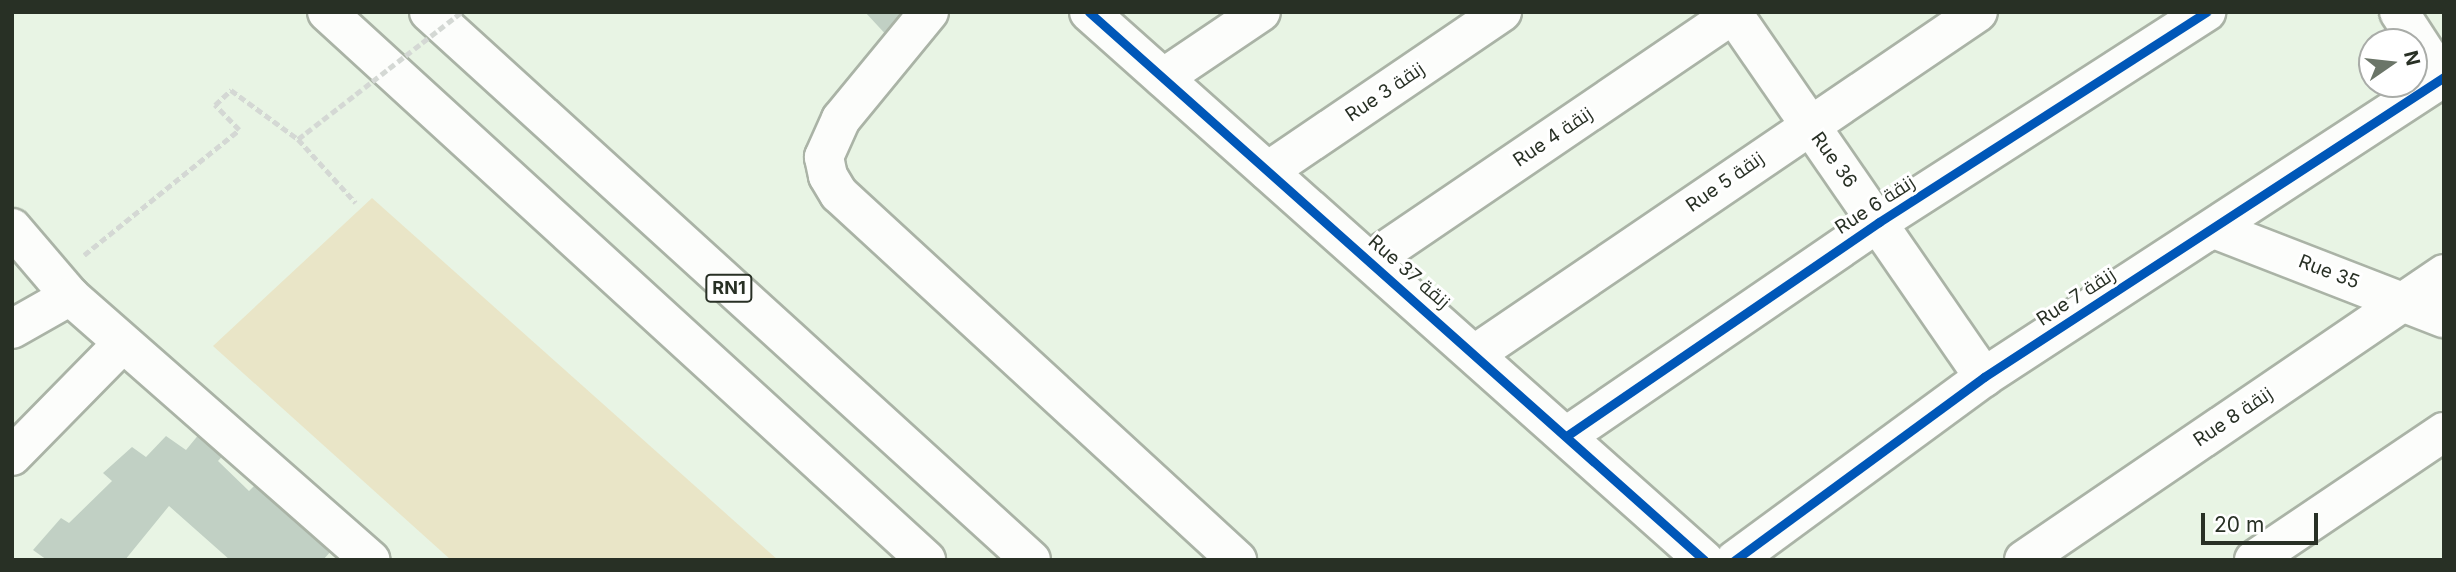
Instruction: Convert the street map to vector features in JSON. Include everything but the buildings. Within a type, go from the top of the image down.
[{"type":"main road","points":[[327,12],[926,560]]},
{"type":"main road","name":"RN1","points":[[429,12],[1031,560]]},
{"type":"main road","points":[[929,12],[841,119],[824,157],[828,176],[839,194],[1237,560]]},
{"type":"main road","name":"Rue 37 زنقة","points":[[1089,12],[1568,435],[1704,560]]},
{"type":"main road","points":[[1163,78],[1261,12]]},
{"type":"main road","name":"Rue 3 زنقة","points":[[1268,172],[1502,12]]},
{"type":"main road","name":"Rue 5 زنقة","points":[[1475,354],[1808,125],[1978,12]]},
{"type":"main road","name":"Rue 6 زنقة","points":[[1568,435],[1879,222],[2206,12]]},
{"type":"main road","points":[[2399,12],[2443,77]]},
{"type":"main road","name":"Rue 36","points":[[1734,13],[1808,125],[1879,222],[1983,377]]},
{"type":"main road","name":"Rue 4 زنقة","points":[[1370,261],[1734,13]]},
{"type":"main road","name":"Rue 7 زنقة","points":[[1735,560],[1983,377],[2214,229],[2443,77]]},
{"type":"main road","points":[[12,228],[62,287],[371,560]]},
{"type":"main road","name":"Rue 35","points":[[2214,229],[2444,318]]},
{"type":"main road","name":"Rue 8 زنقة","points":[[2024,560],[2444,274]]},
{"type":"main road","points":[[12,329],[62,287]]},
{"type":"main road","points":[[12,456],[123,343]]},
{"type":"main road","points":[[2254,560],[2444,432]]},
{"type":"path","points":[[298,139],[462,12]]},
{"type":"path","points":[[62,287],[239,130],[215,105],[231,90],[298,139],[356,202]]},
{"type":"shaded area","points":[[372,198],[778,560],[451,560],[213,346]]},
{"type":"cycle path","points":[[1089,12],[1704,560]]},
{"type":"cycle path","points":[[1568,435],[1879,222],[2206,12]]},
{"type":"cycle path","points":[[1735,560],[1984,377],[2444,77]]}]
